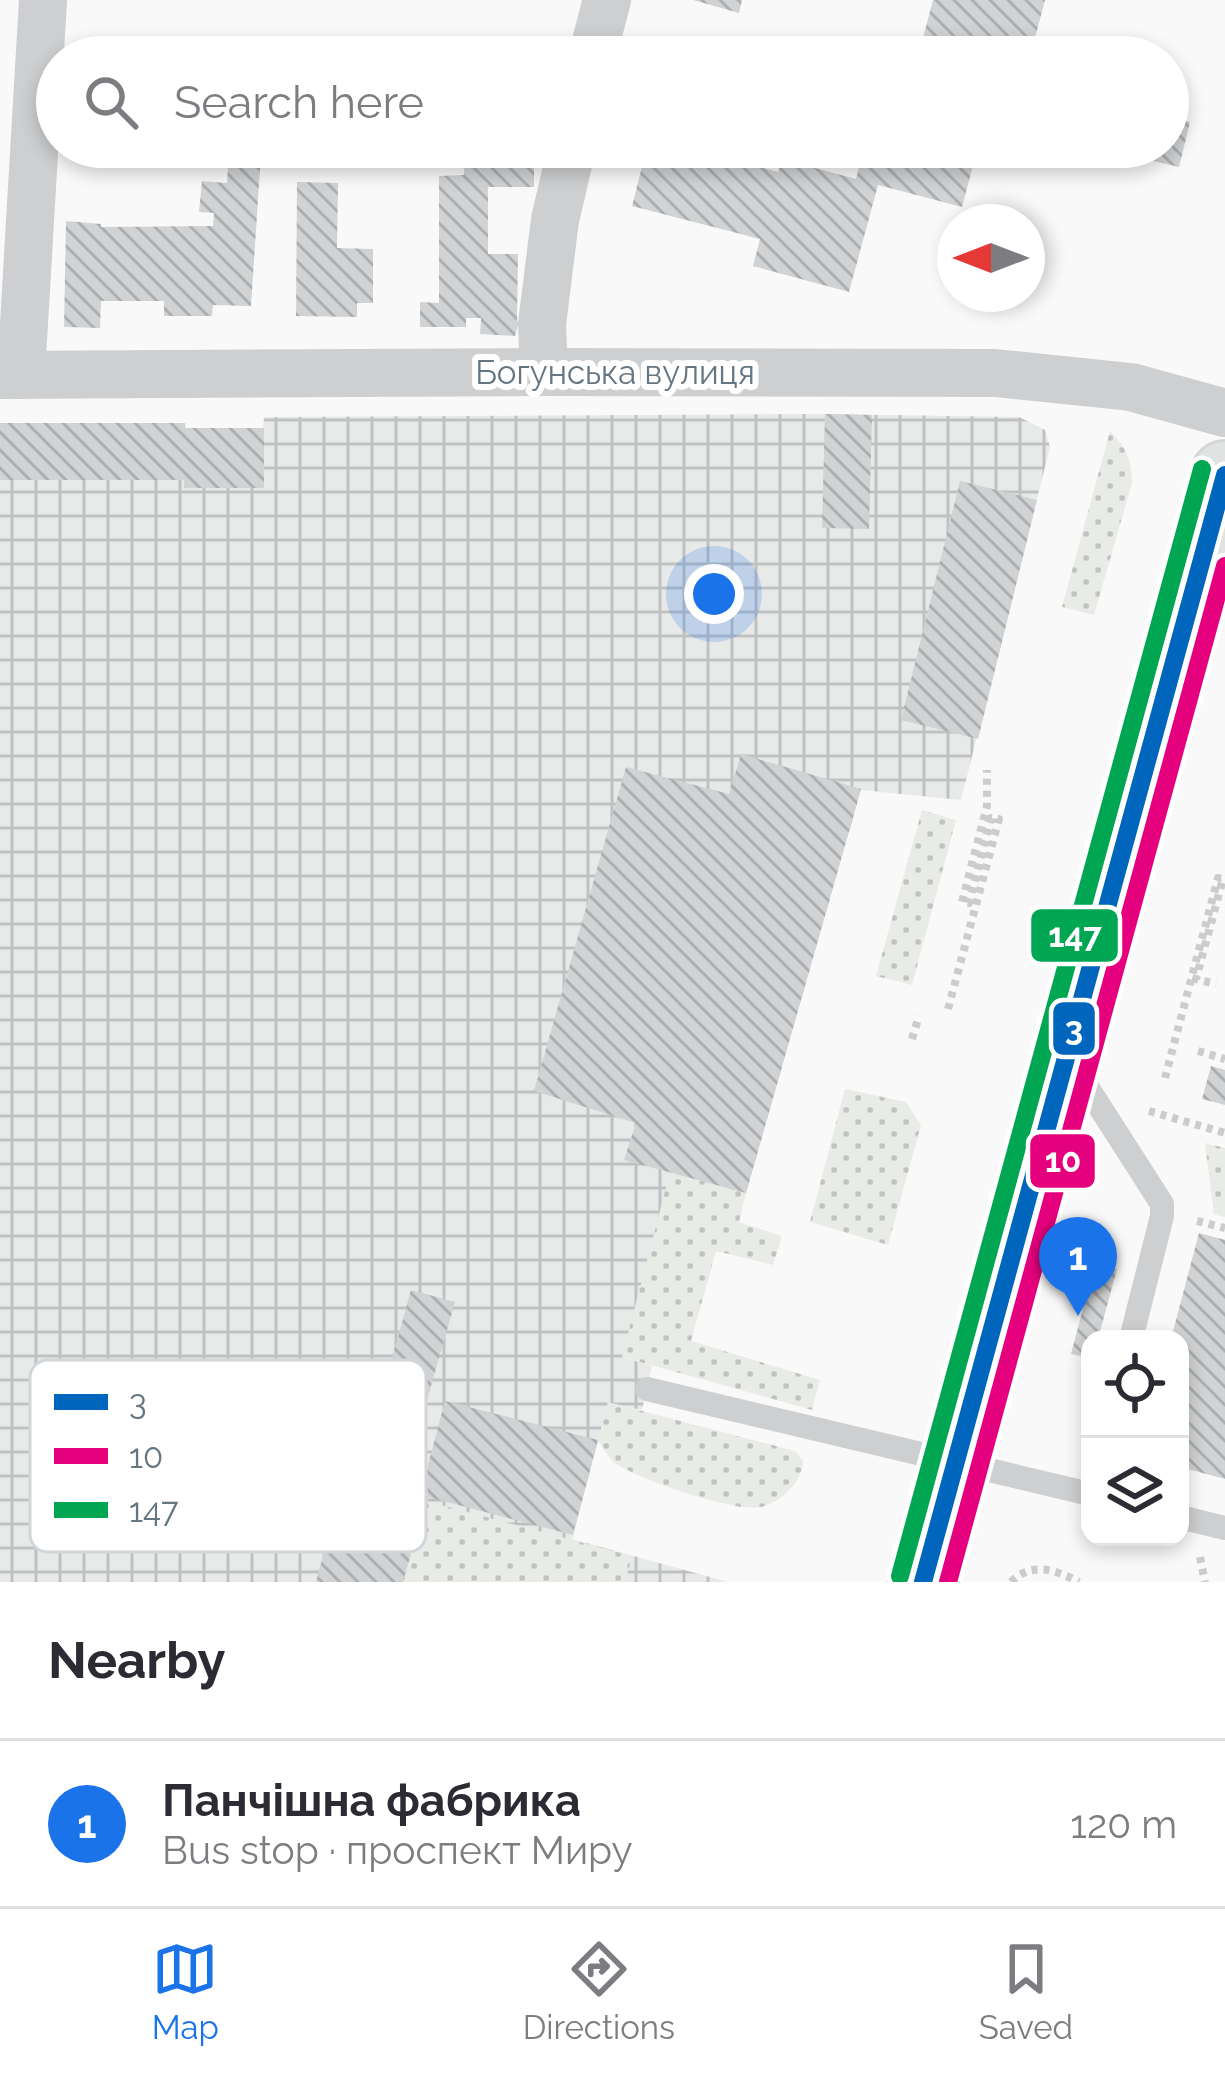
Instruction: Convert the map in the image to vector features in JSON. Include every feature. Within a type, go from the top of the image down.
[{"type":"main road","points":[[923,1582],[1225,475]]},
{"type":"street","points":[[40,36],[43,0]]},
{"type":"street","points":[[598,36],[607,0]]},
{"type":"street","points":[[10,375],[36,80]]},
{"type":"street","points":[[544,372],[542,324],[555,220],[567,168]]},
{"type":"street","name":"Богунська вулиця","points":[[10,375],[995,373],[1131,387],[1225,413]]},
{"type":"lane","points":[[1066,1054],[1162,1204],[1133,1330]]},
{"type":"lane","points":[[647,1389],[1081,1492]]},
{"type":"lane","points":[[1189,1519],[1225,1528]]},
{"type":"path","points":[[948,1009],[999,819],[991,818],[968,903],[962,902],[987,806],[987,770]]},
{"type":"path","points":[[1165,1078],[1218,878],[1223,879],[1196,979],[1216,984]]},
{"type":"path","points":[[913,1039],[919,1016]]},
{"type":"path","points":[[1198,1051],[1225,1059]]},
{"type":"path","points":[[1149,1112],[1225,1133]]},
{"type":"path","points":[[1197,1221],[1225,1228]]},
{"type":"path","points":[[1011,1582],[1020,1573],[1040,1568],[1079,1582]]},
{"type":"shaded area","points":[[264,417],[1019,417],[1045,430],[1050,447],[961,800],[861,790],[746,1193],[622,1357],[652,1366],[642,1410],[608,1403],[572,1539],[728,1582],[0,1582],[0,423],[263,428]]},
{"type":"shaded area","points":[[1110,431],[1127,455],[1132,483],[1094,615],[1062,607]]},
{"type":"shaded area","points":[[922,810],[956,820],[912,985],[876,976]]},
{"type":"shaded area","points":[[845,1089],[906,1102],[921,1125],[888,1245],[810,1222]]},
{"type":"shaded area","points":[[1205,1143],[1225,1148],[1225,1217],[1214,1214]]},
{"type":"shaded area","points":[[670,1172],[746,1193],[739,1222],[782,1236],[773,1265],[716,1251],[691,1341],[820,1380],[812,1410],[622,1357]]},
{"type":"shaded area","points":[[608,1402],[795,1451],[803,1461],[802,1469],[790,1490],[761,1507],[730,1505],[664,1486],[615,1463],[598,1440]]},
{"type":"shaded area","points":[[426,1501],[632,1556],[625,1582],[403,1582],[412,1552],[426,1552]]},
{"type":"building","points":[[693,0],[742,0],[739,13]]},
{"type":"building","points":[[933,0],[1045,0],[1036,36],[924,36]]},
{"type":"building","points":[[228,168],[260,168],[251,306],[213,305],[212,316],[164,316],[164,301],[101,301],[100,328],[64,327],[66,221],[101,227],[213,226],[214,213],[199,212],[202,181],[227,183]]},
{"type":"building","points":[[464,168],[534,168],[534,187],[488,187],[488,254],[518,254],[515,336],[480,334],[481,318],[466,318],[466,327],[420,327],[420,302],[439,303],[439,176],[464,175]]},
{"type":"building","points":[[642,168],[778,172],[779,168],[815,168],[856,179],[859,168],[972,168],[963,204],[878,185],[849,292],[753,266],[760,239],[632,206]]},
{"type":"building","points":[[297,182],[338,183],[337,248],[373,249],[373,303],[357,303],[357,317],[296,316]]},
{"type":"building","points":[[825,414],[872,415],[869,529],[822,528]]},
{"type":"building","points":[[0,423],[264,428],[264,488],[184,488],[184,480],[0,480]]},
{"type":"building","points":[[960,481],[1037,500],[978,739],[901,720]]},
{"type":"building","points":[[741,754],[861,789],[746,1193],[624,1160],[636,1123],[534,1091],[626,767],[729,794]]},
{"type":"building","points":[[1211,1066],[1225,1070],[1225,1105],[1202,1099]]},
{"type":"building","points":[[1199,1233],[1225,1240],[1225,1479],[1189,1469],[1189,1330],[1173,1330]]},
{"type":"building","points":[[1095,1263],[1117,1269],[1100,1330],[1081,1330],[1081,1356],[1071,1354]]},
{"type":"building","points":[[411,1290],[455,1302],[426,1403],[426,1360],[392,1360]]},
{"type":"building","points":[[445,1401],[598,1440],[573,1535],[426,1497],[426,1472]]},
{"type":"building","points":[[324,1552],[412,1552],[403,1582],[316,1582]]},
{"type":"transit line","name":"147","points":[[900,1576],[1202,469]]},
{"type":"transit line","name":"3","points":[[923,1582],[1225,475]]},
{"type":"transit line","name":"10","points":[[948,1582],[1225,566]]},
{"type":"place","name":"Панчішна фабрика","points":[[1078,1316]]}]
